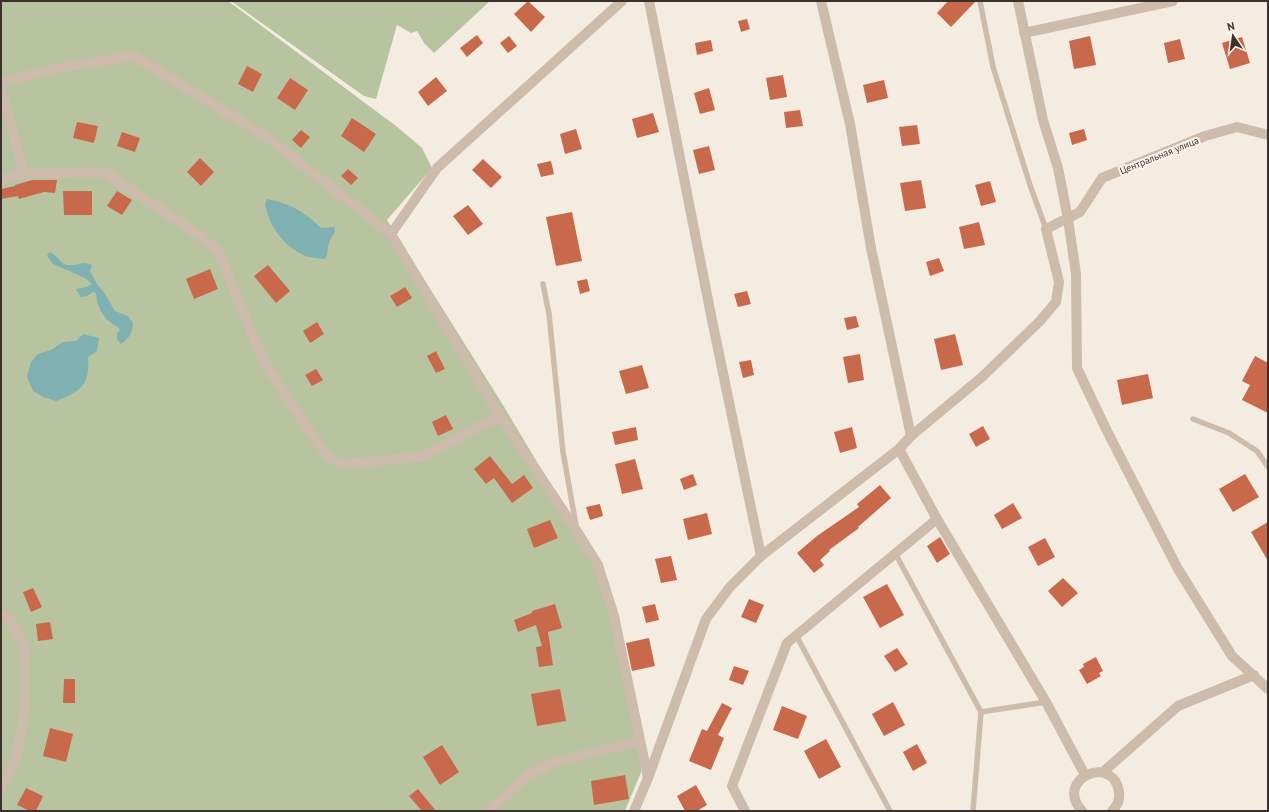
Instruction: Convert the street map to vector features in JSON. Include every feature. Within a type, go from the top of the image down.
[{"type":"street","points":[[391,234],[437,168],[622,1]]},
{"type":"street","points":[[649,1],[712,320],[761,556]]},
{"type":"street","points":[[821,1],[850,124],[871,248],[911,436]]},
{"type":"street","points":[[1018,1],[1043,120],[1058,168],[1068,219],[1076,274],[1077,368],[1107,431],[1178,569],[1232,656],[1268,689]]},
{"type":"street","points":[[1024,33],[1173,1]]},
{"type":"street","points":[[1,82],[69,66],[134,56],[268,137],[391,234],[500,416],[598,565],[614,616],[648,778]]},
{"type":"street","points":[[1,88],[24,174]]},
{"type":"street","name":"Центральная улица","points":[[1046,229],[1080,212],[1102,178],[1205,136],[1237,127],[1268,135]]},
{"type":"street","points":[[1,180],[24,174],[104,172],[199,234],[218,251],[264,360],[309,431],[330,459],[343,464],[421,457],[500,416]]},
{"type":"street","points":[[634,811],[648,778],[706,619],[730,587],[761,556],[899,449],[911,436],[982,377],[1040,321],[1056,302],[1059,282],[1046,229]]},
{"type":"street","points":[[899,449],[937,519],[1046,702],[1085,775]]},
{"type":"street","points":[[745,811],[732,786],[787,643],[937,519]]},
{"type":"street","points":[[1,613],[10,620],[25,646],[25,710],[16,759],[1,788]]},
{"type":"street","points":[[1082,811],[1075,800],[1074,793],[1076,786],[1085,775],[1103,772],[1178,706],[1254,675]]},
{"type":"street","points":[[488,811],[527,776],[551,763],[640,741]]},
{"type":"street","points":[[1103,772],[1115,780],[1120,794],[1112,811]]},
{"type":"lane","points":[[980,1],[995,74],[1030,185],[1046,229]]},
{"type":"lane","points":[[543,284],[549,314],[563,452],[576,530]]},
{"type":"lane","points":[[1192,419],[1229,433],[1257,451],[1268,467]]},
{"type":"lane","points":[[895,553],[981,712],[973,811]]},
{"type":"lane","points":[[796,635],[890,811]]},
{"type":"lane","points":[[981,712],[1046,702]]},
{"type":"green space","points":[[1,1],[228,1],[396,126],[422,148],[432,168],[387,220],[503,405],[596,561],[634,715],[642,770],[625,811],[1,811]]},
{"type":"green space","points":[[231,1],[490,1],[434,53],[424,43],[417,31],[411,33],[397,25],[376,99],[364,96]]},
{"type":"water","points":[[267,199],[283,203],[297,209],[321,228],[334,227],[335,232],[329,243],[325,259],[303,255],[283,240],[273,227],[270,220],[265,204]]},
{"type":"water","points":[[49,252],[67,265],[84,263],[92,265],[90,271],[115,311],[128,316],[133,323],[130,335],[124,342],[121,344],[117,339],[117,334],[120,330],[119,328],[111,323],[102,313],[97,301],[96,293],[93,292],[87,296],[81,297],[76,289],[87,287],[92,284],[85,278],[53,264],[47,256]]},
{"type":"water","points":[[83,334],[99,338],[97,351],[88,357],[87,375],[82,386],[72,394],[56,401],[43,397],[33,391],[27,377],[31,362],[38,354],[51,350],[63,342],[76,341]]},
{"type":"building","points":[[528,1],[545,17],[531,32],[514,14]]},
{"type":"building","points":[[948,1],[976,1],[951,27],[937,13]]},
{"type":"building","points":[[747,19],[750,29],[741,32],[738,21]]},
{"type":"building","points":[[477,35],[483,43],[467,57],[460,48]]},
{"type":"building","points":[[509,36],[517,46],[508,53],[500,43]]},
{"type":"building","points":[[1090,36],[1096,65],[1074,69],[1069,41]]},
{"type":"building","points":[[1242,37],[1250,63],[1230,69],[1222,43]]},
{"type":"building","points":[[1180,39],[1185,59],[1168,63],[1164,43]]},
{"type":"building","points":[[711,40],[713,51],[697,55],[695,43]]},
{"type":"building","points":[[247,66],[262,74],[253,92],[238,84]]},
{"type":"building","points":[[783,75],[787,97],[770,100],[766,78]]},
{"type":"building","points":[[436,77],[447,91],[428,106],[418,92]]},
{"type":"building","points":[[290,78],[308,90],[295,110],[277,98]]},
{"type":"building","points":[[884,80],[888,98],[867,103],[863,85]]},
{"type":"building","points":[[709,88],[715,110],[700,114],[694,93]]},
{"type":"building","points":[[800,110],[803,126],[786,128],[784,112]]},
{"type":"building","points":[[653,113],[659,132],[637,138],[632,119]]},
{"type":"building","points":[[352,118],[376,134],[364,152],[341,136]]},
{"type":"building","points":[[77,122],[98,126],[94,143],[73,138]]},
{"type":"building","points":[[917,125],[920,144],[902,146],[899,127]]},
{"type":"building","points":[[576,129],[582,149],[565,154],[560,134]]},
{"type":"building","points":[[1084,129],[1087,140],[1072,145],[1069,133]]},
{"type":"building","points":[[301,130],[310,137],[301,148],[292,140]]},
{"type":"building","points":[[122,132],[140,138],[135,152],[117,146]]},
{"type":"building","points":[[709,146],[715,170],[699,174],[693,150]]},
{"type":"building","points":[[200,158],[214,172],[201,186],[187,172]]},
{"type":"building","points":[[483,159],[502,177],[491,188],[472,170]]},
{"type":"building","points":[[551,161],[554,174],[541,177],[537,164]]},
{"type":"building","points":[[348,169],[358,178],[351,185],[341,176]]},
{"type":"building","points":[[32,180],[57,180],[55,193],[44,192],[19,199],[18,196],[1,199],[1,189]]},
{"type":"building","points":[[921,180],[926,208],[905,211],[900,183]]},
{"type":"building","points":[[990,181],[996,202],[981,206],[975,185]]},
{"type":"building","points":[[63,191],[92,191],[92,215],[64,215]]},
{"type":"building","points":[[117,191],[132,200],[122,215],[107,206]]},
{"type":"building","points":[[468,205],[483,224],[468,235],[453,216]]},
{"type":"building","points":[[572,212],[582,261],[556,266],[546,217]]},
{"type":"building","points":[[979,222],[985,245],[964,249],[959,227]]},
{"type":"building","points":[[939,258],[944,271],[930,276],[926,262]]},
{"type":"building","points":[[268,265],[290,291],[276,303],[254,276]]},
{"type":"building","points":[[210,269],[218,289],[194,299],[186,279]]},
{"type":"building","points":[[587,279],[590,291],[580,294],[577,281]]},
{"type":"building","points":[[405,287],[412,298],[397,307],[390,296]]},
{"type":"building","points":[[747,291],[751,304],[738,307],[734,294]]},
{"type":"building","points":[[856,316],[859,327],[847,330],[844,318]]},
{"type":"building","points":[[317,322],[324,334],[310,343],[303,331]]},
{"type":"building","points":[[955,334],[963,365],[941,370],[934,339]]},
{"type":"building","points":[[436,351],[445,369],[436,373],[427,356]]},
{"type":"building","points":[[860,354],[864,380],[848,383],[843,357]]},
{"type":"building","points":[[1255,356],[1268,363],[1268,413],[1242,400],[1250,385],[1242,381]]},
{"type":"building","points":[[751,360],[754,375],[743,378],[739,362]]},
{"type":"building","points":[[642,365],[649,388],[626,394],[619,371]]},
{"type":"building","points":[[316,369],[323,380],[312,386],[305,375]]},
{"type":"building","points":[[1148,374],[1153,398],[1122,405],[1117,380]]},
{"type":"building","points":[[446,415],[453,429],[438,436],[432,422]]},
{"type":"building","points":[[983,426],[990,439],[976,447],[969,434]]},
{"type":"building","points":[[636,427],[638,440],[615,445],[612,432]]},
{"type":"building","points":[[852,427],[857,448],[840,453],[834,432]]},
{"type":"building","points":[[490,456],[512,484],[524,475],[533,488],[512,503],[494,478],[486,484],[474,469]]},
{"type":"building","points":[[635,459],[643,489],[622,494],[615,464]]},
{"type":"building","points":[[693,474],[697,485],[684,490],[680,479]]},
{"type":"building","points":[[1245,474],[1259,497],[1233,512],[1219,489]]},
{"type":"building","points":[[880,485],[891,498],[858,527],[859,528],[829,550],[830,551],[820,560],[824,565],[814,573],[797,553],[817,536],[859,507],[857,504]]},
{"type":"building","points":[[1013,503],[1022,518],[1002,529],[994,515]]},
{"type":"building","points":[[600,504],[603,516],[590,520],[586,507]]},
{"type":"building","points":[[707,513],[712,534],[688,540],[683,519]]},
{"type":"building","points":[[550,520],[558,538],[534,548],[527,529]]},
{"type":"building","points":[[1268,522],[1268,561],[1251,532]]},
{"type":"building","points":[[940,537],[950,554],[937,563],[927,546]]},
{"type":"building","points":[[1045,538],[1055,557],[1038,566],[1028,547]]},
{"type":"building","points":[[671,556],[677,580],[661,583],[655,559]]},
{"type":"building","points":[[1063,578],[1078,593],[1062,607],[1048,591]]},
{"type":"building","points":[[887,584],[904,615],[880,628],[863,597]]},
{"type":"building","points":[[33,588],[42,607],[31,612],[23,592]]},
{"type":"building","points":[[749,599],[764,605],[756,623],[741,617]]},
{"type":"building","points":[[555,604],[562,628],[548,632],[553,665],[539,667],[536,647],[542,646],[536,625],[518,632],[514,620],[532,613],[532,611]]},
{"type":"building","points":[[655,604],[659,620],[646,623],[642,607]]},
{"type":"building","points":[[50,622],[53,639],[38,641],[36,624]]},
{"type":"building","points":[[649,638],[655,666],[632,671],[626,643]]},
{"type":"building","points":[[897,648],[908,664],[895,672],[884,656]]},
{"type":"building","points":[[1096,657],[1103,671],[1099,673],[1101,676],[1087,684],[1079,670],[1084,667],[1083,664]]},
{"type":"building","points":[[734,666],[749,671],[743,685],[729,680]]},
{"type":"building","points":[[64,679],[75,679],[75,703],[63,703]]},
{"type":"building","points":[[560,689],[566,721],[537,726],[531,694]]},
{"type":"building","points":[[893,702],[905,725],[884,736],[872,714]]},
{"type":"building","points":[[722,703],[732,708],[718,735],[724,738],[711,770],[689,761],[702,729],[707,731]]},
{"type":"building","points":[[782,706],[807,716],[798,739],[773,730]]},
{"type":"building","points":[[50,728],[73,734],[66,762],[43,756]]},
{"type":"building","points":[[826,739],[841,767],[819,779],[804,751]]},
{"type":"building","points":[[917,744],[927,763],[913,771],[903,752]]},
{"type":"building","points":[[442,745],[459,772],[440,785],[423,757]]},
{"type":"building","points":[[625,775],[629,799],[594,805],[591,781]]},
{"type":"building","points":[[696,785],[707,805],[697,811],[685,811],[677,796]]},
{"type":"building","points":[[26,788],[43,796],[36,811],[30,811],[17,805]]},
{"type":"building","points":[[418,789],[436,811],[422,811],[409,796]]}]
